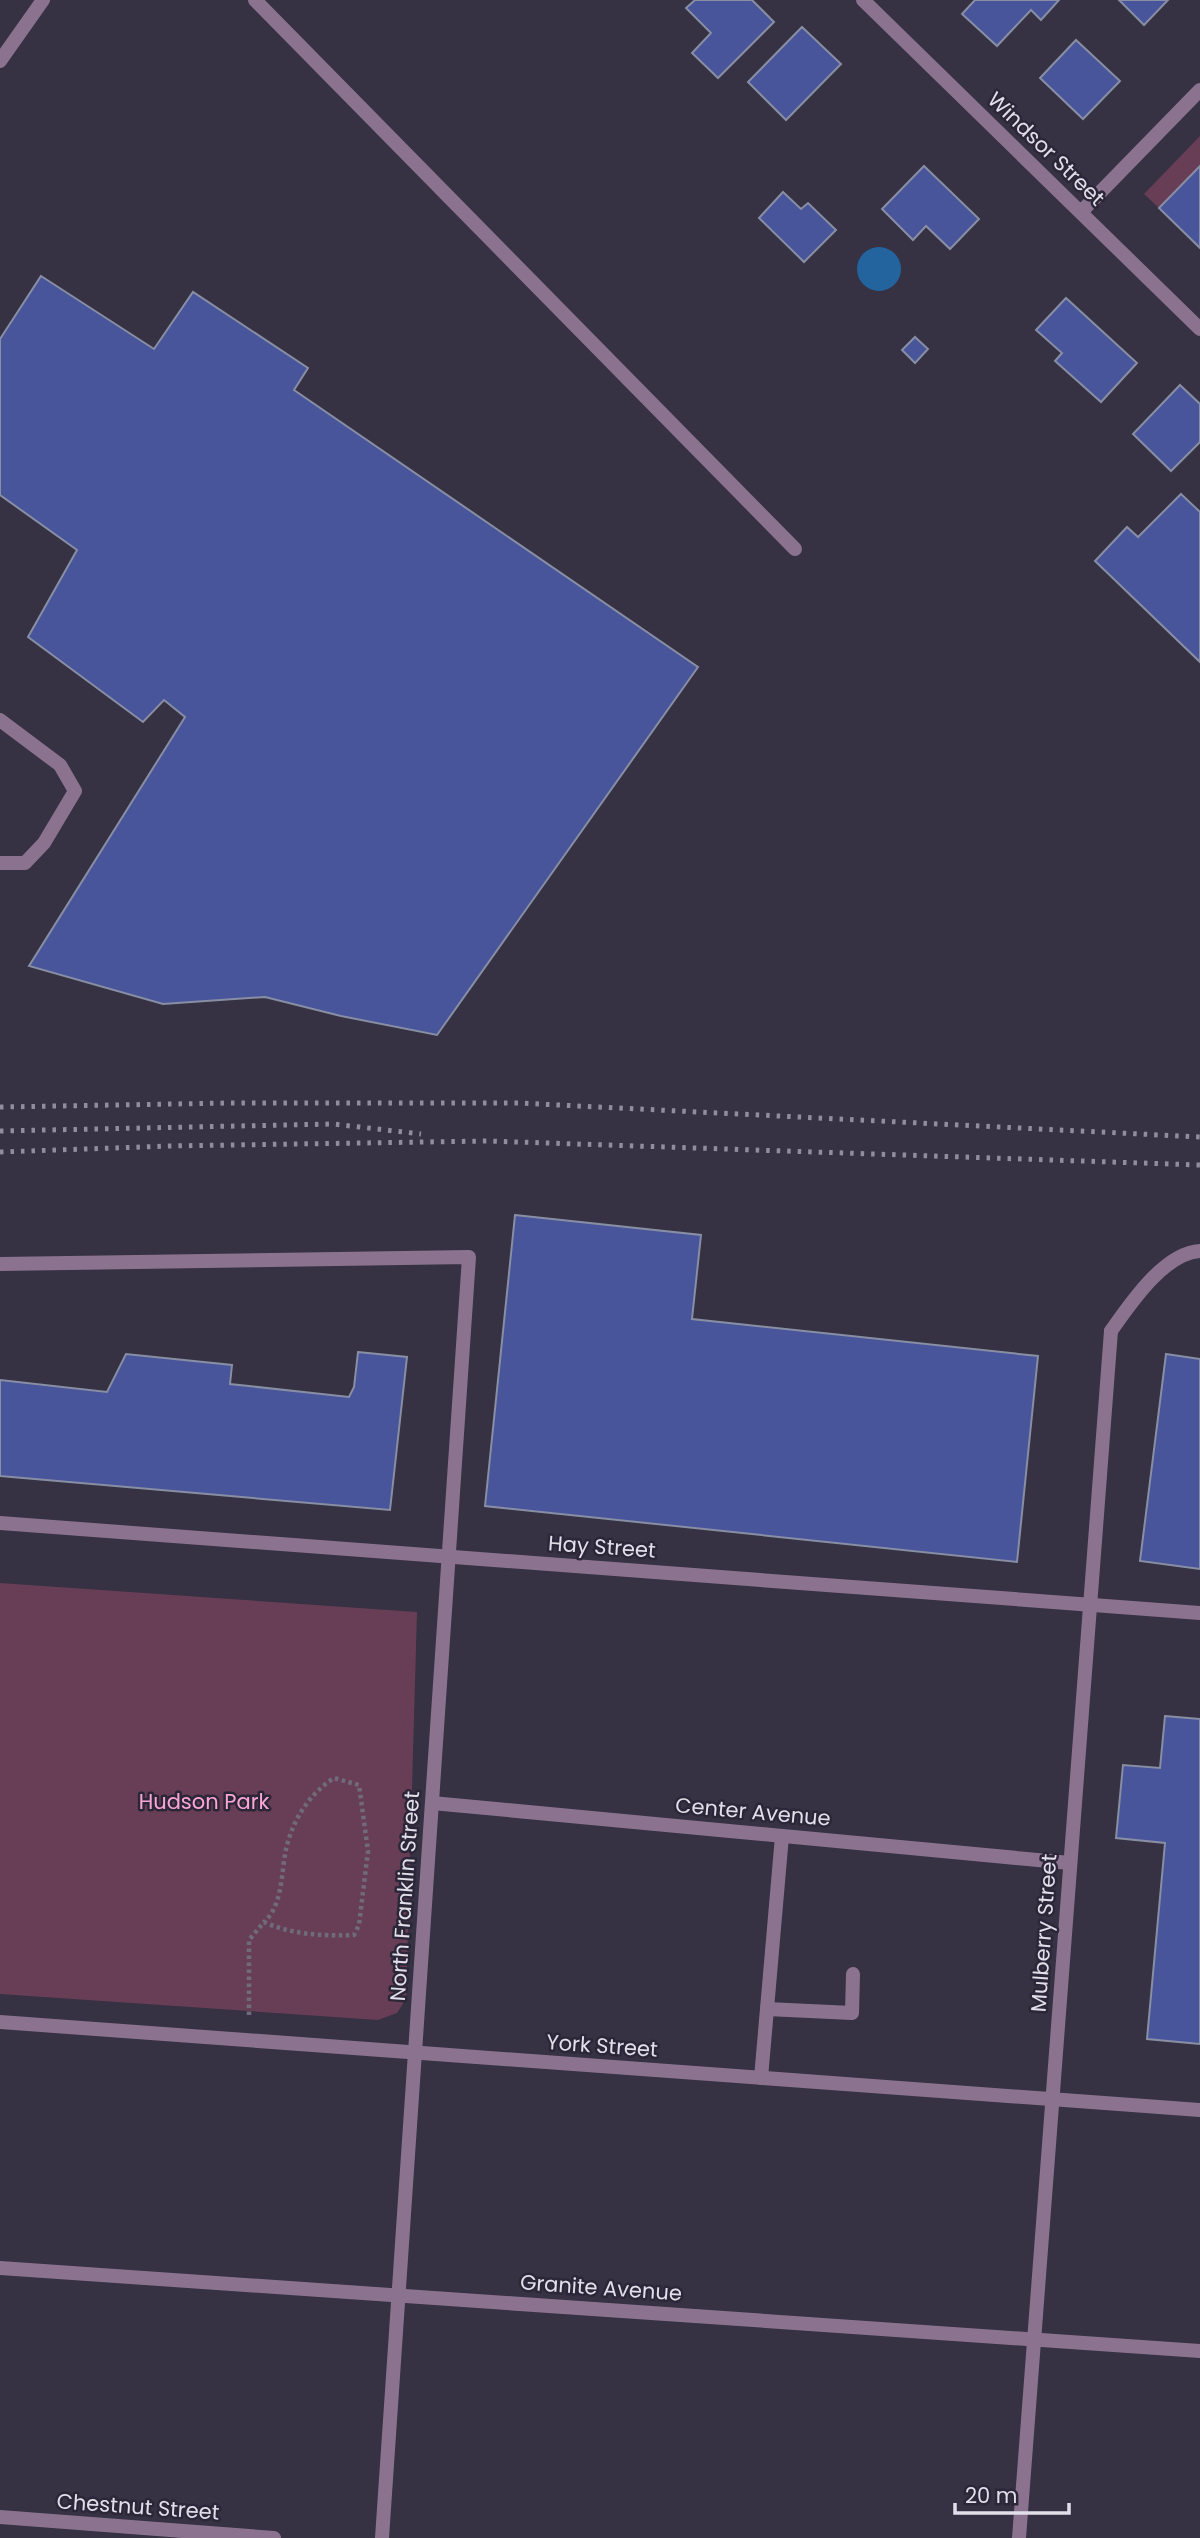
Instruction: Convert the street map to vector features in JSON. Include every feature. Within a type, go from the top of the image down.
[{"type":"street","points":[[0,61],[43,0]]},
{"type":"street","points":[[255,0],[794,549]]},
{"type":"street","name":"Windsor Street","points":[[863,0],[1200,329]]},
{"type":"street","points":[[1081,212],[1200,90]]},
{"type":"street","points":[[0,720],[60,765],[75,791],[44,843],[24,863],[0,863]]},
{"type":"street","name":"Mulberry Street","points":[[1019,2538],[1111,1331],[1146,1282],[1189,1251],[1200,1251]]},
{"type":"street","name":"North Franklin Street","points":[[0,1264],[469,1257],[383,2538]]},
{"type":"street","name":"Hay Street","points":[[0,1523],[1200,1613]]},
{"type":"street","name":"Center Avenue","points":[[432,1803],[1070,1863]]},
{"type":"street","points":[[761,2078],[782,1836]]},
{"type":"street","points":[[767,2009],[852,2013],[853,1974]]},
{"type":"street","name":"York Street","points":[[0,2022],[1200,2110]]},
{"type":"street","name":"Granite Avenue","points":[[0,2267],[1200,2351]]},
{"type":"street","name":"Chestnut Street","points":[[0,2517],[274,2538]]},
{"type":"path","points":[[250,2041],[249,1940],[264,1922],[272,1915],[279,1895],[286,1848],[295,1821],[320,1787],[334,1779],[359,1785],[368,1852],[359,1924],[354,1935],[307,1934],[264,1922]]},
{"type":"green space","points":[[1200,136],[1200,166],[1159,208],[1144,194]]},
{"type":"green space","name":"Hudson Park","points":[[0,1583],[417,1612],[406,1999],[397,2013],[378,2020],[0,1994]]},
{"type":"water","points":[[879,247],[888,248],[895,253],[900,260],[900,278],[895,285],[888,290],[879,291],[870,290],[863,285],[858,278],[857,269],[858,260],[863,253],[870,248]]},
{"type":"building","points":[[695,0],[752,0],[774,22],[718,78],[692,53],[711,33],[686,8]]},
{"type":"building","points":[[975,0],[1059,0],[1041,20],[1031,10],[997,46],[962,14]]},
{"type":"building","points":[[1119,0],[1168,0],[1144,25]]},
{"type":"building","points":[[802,27],[841,64],[786,120],[748,82]]},
{"type":"building","points":[[1076,40],[1120,81],[1083,119],[1040,78]]},
{"type":"building","points":[[924,166],[979,219],[950,249],[926,226],[913,240],[882,209]]},
{"type":"building","points":[[1200,166],[1200,248],[1159,208]]},
{"type":"building","points":[[783,192],[801,209],[808,203],[836,230],[804,262],[759,218]]},
{"type":"building","points":[[41,276],[154,349],[193,292],[308,368],[294,390],[698,667],[437,1035],[341,1016],[265,997],[163,1004],[29,966],[185,717],[164,700],[143,722],[28,637],[77,550],[0,495],[0,339]]},
{"type":"building","points":[[1066,298],[1137,363],[1101,402],[1055,361],[1062,353],[1036,330]]},
{"type":"building","points":[[915,337],[928,349],[915,363],[902,350]]},
{"type":"building","points":[[1180,385],[1200,404],[1200,442],[1171,471],[1133,434]]},
{"type":"building","points":[[1181,494],[1200,512],[1200,662],[1095,561],[1127,527],[1138,537]]},
{"type":"building","points":[[515,1215],[701,1235],[692,1319],[1038,1356],[1017,1562],[485,1506]]},
{"type":"building","points":[[358,1352],[407,1357],[390,1510],[0,1476],[0,1380],[107,1392],[126,1354],[232,1365],[230,1384],[349,1397],[354,1387]]},
{"type":"building","points":[[1166,1354],[1200,1359],[1200,1569],[1140,1561]]},
{"type":"building","points":[[1165,1716],[1200,1719],[1200,2044],[1147,2039],[1165,1843],[1116,1838],[1123,1765],[1160,1768]]},
{"type":"railway","points":[[0,1107],[230,1103],[518,1103],[1200,1137]]},
{"type":"railway","points":[[0,1131],[333,1124],[421,1134]]},
{"type":"railway","points":[[0,1152],[168,1146],[488,1141],[1200,1165]]}]
